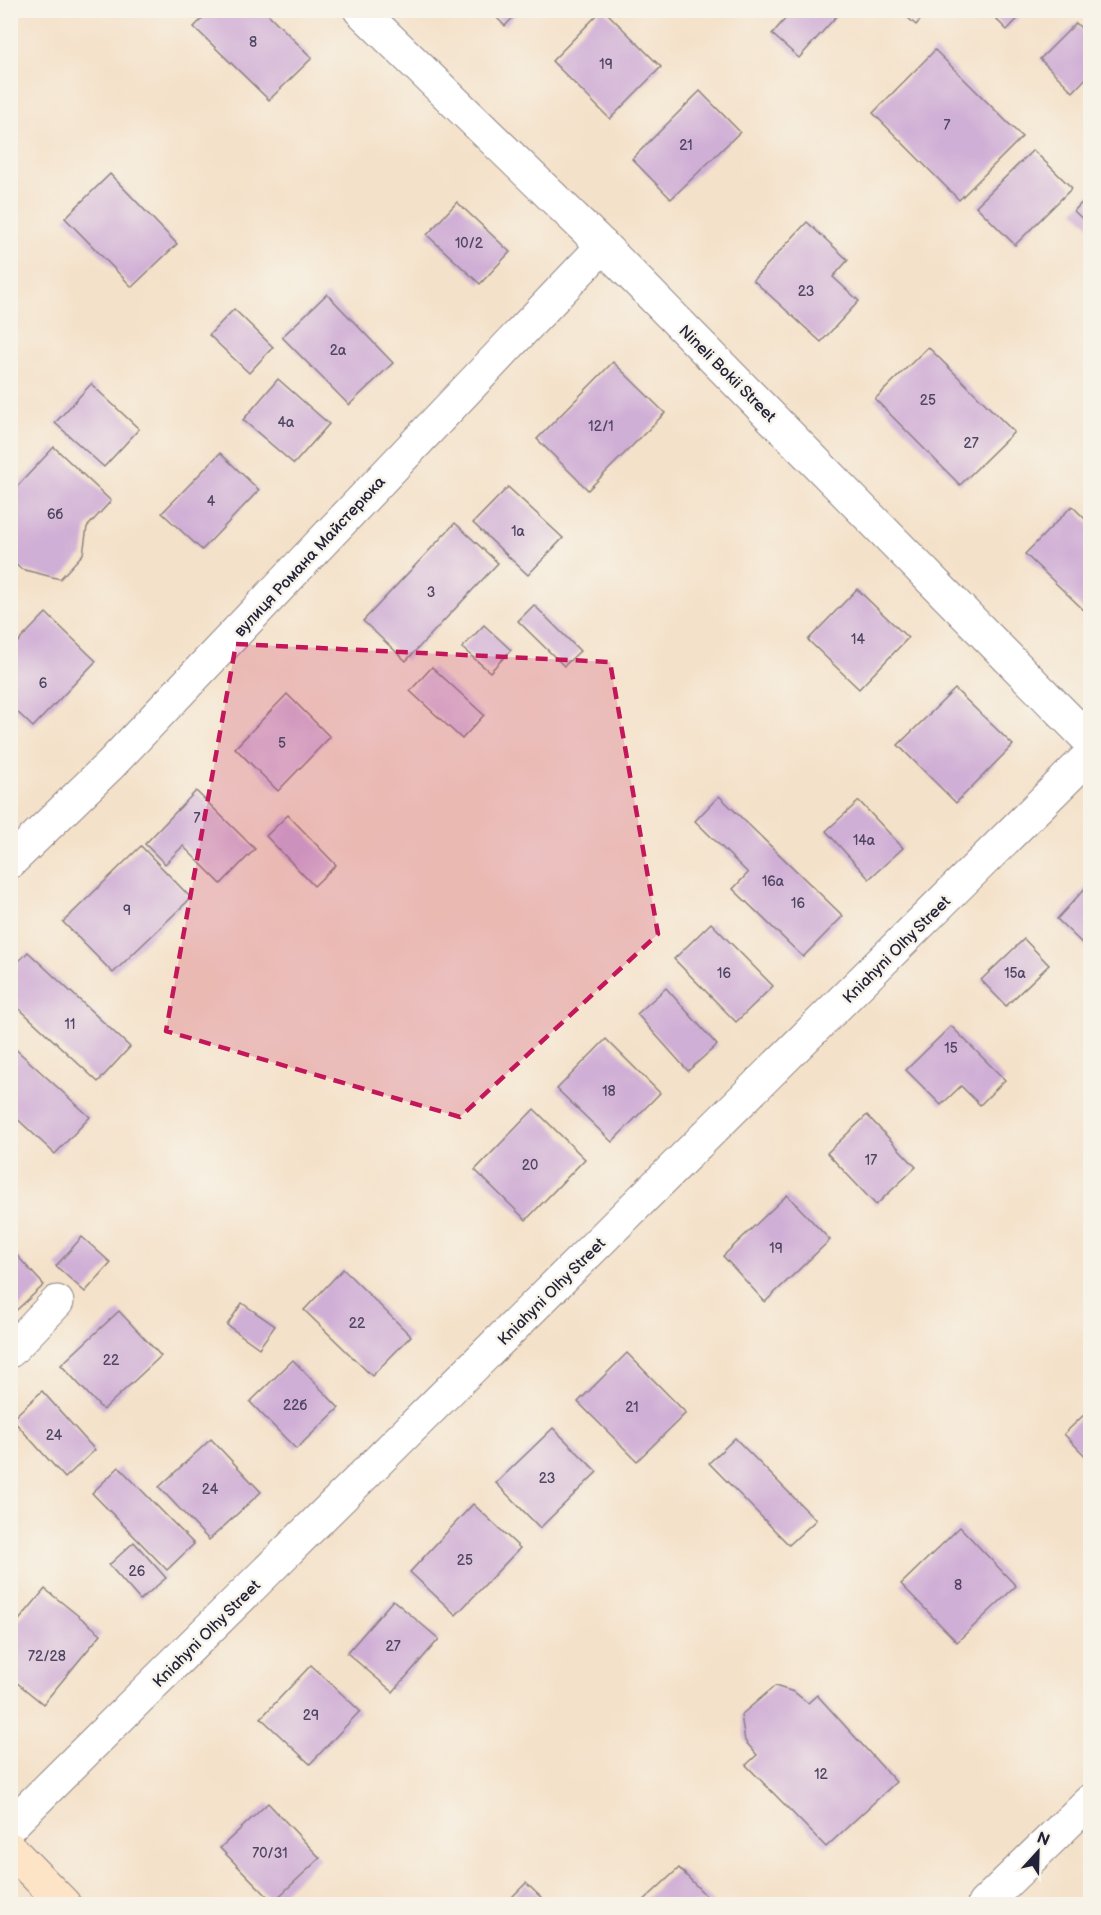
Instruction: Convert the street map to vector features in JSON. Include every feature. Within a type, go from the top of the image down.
[{"type":"main road","points":[[10,1849],[64,1905]]},
{"type":"street","name":"Nineli Bokii Street","points":[[360,10],[603,246],[1090,741]]},
{"type":"street","name":"вулиця Романа Майстерюка","points":[[10,862],[119,756],[603,246]]},
{"type":"street","name":"Kniahyni Olhy Street","points":[[10,1826],[1090,755]]},
{"type":"street","points":[[10,1351],[57,1302]]},
{"type":"street","points":[[984,1905],[1090,1800]]},
{"type":"highlighted area","points":[[236,644],[610,662],[658,934],[460,1117],[166,1031]]},
{"type":"building","points":[[211,10],[264,10],[312,58],[269,100],[194,27]]},
{"type":"building","points":[[489,10],[520,10],[505,26]]},
{"type":"building","points":[[602,10],[661,67],[610,119],[552,61]]},
{"type":"building","points":[[793,10],[842,10],[799,58],[772,34]]},
{"type":"building","points":[[899,10],[929,10],[916,25]]},
{"type":"building","points":[[987,10],[1026,10],[1007,30]]},
{"type":"building","points":[[1076,23],[1090,37],[1090,74],[1073,92],[1040,59]]},
{"type":"building","points":[[935,50],[1022,137],[959,200],[873,113]]},
{"type":"building","points":[[700,91],[740,132],[671,199],[632,159]]},
{"type":"building","points":[[1033,150],[1072,188],[1015,245],[976,206]]},
{"type":"building","points":[[110,174],[177,244],[132,287],[65,218]]},
{"type":"building","points":[[1090,194],[1090,226],[1074,211]]},
{"type":"building","points":[[457,202],[510,252],[480,284],[427,235]]},
{"type":"building","points":[[807,222],[848,260],[833,277],[859,301],[821,342],[753,280]]},
{"type":"building","points":[[327,294],[393,363],[349,405],[282,337]]},
{"type":"building","points":[[234,309],[273,347],[249,373],[209,335]]},
{"type":"building","points":[[928,347],[1014,432],[960,485],[875,399]]},
{"type":"building","points":[[613,362],[665,413],[588,490],[537,439]]},
{"type":"building","points":[[278,379],[329,424],[294,464],[243,420]]},
{"type":"building","points":[[91,384],[139,429],[104,467],[55,423]]},
{"type":"building","points":[[54,447],[111,501],[87,527],[83,554],[60,579],[21,569],[10,559],[10,494]]},
{"type":"building","points":[[220,453],[259,490],[202,550],[162,513]]},
{"type":"building","points":[[508,487],[563,538],[528,575],[473,523]]},
{"type":"building","points":[[1072,506],[1090,524],[1090,612],[1088,614],[1025,554]]},
{"type":"building","points":[[455,523],[498,563],[406,661],[363,621]]},
{"type":"building","points":[[857,589],[908,638],[859,689],[808,640]]},
{"type":"building","points":[[534,605],[580,651],[564,666],[518,621]]},
{"type":"building","points":[[46,613],[96,661],[33,727],[10,705],[10,650]]},
{"type":"building","points":[[484,625],[511,650],[490,672],[462,648]]},
{"type":"building","points":[[432,667],[484,715],[462,739],[410,691]]},
{"type":"building","points":[[955,689],[1013,745],[956,803],[898,745]]},
{"type":"building","points":[[287,694],[330,737],[278,791],[235,748]]},
{"type":"building","points":[[196,791],[255,849],[221,884],[183,846],[165,864],[145,844]]},
{"type":"building","points":[[719,796],[843,916],[803,957],[733,889],[748,873],[695,821]]},
{"type":"building","points":[[859,801],[903,848],[869,879],[826,831]]},
{"type":"building","points":[[288,815],[336,865],[314,886],[266,836]]},
{"type":"building","points":[[141,846],[191,898],[113,973],[63,922]]},
{"type":"building","points":[[1090,883],[1090,951],[1057,919]]},
{"type":"building","points":[[711,923],[773,986],[736,1022],[674,959]]},
{"type":"building","points":[[1024,939],[1049,965],[1006,1006],[981,980]]},
{"type":"building","points":[[28,952],[130,1047],[98,1082],[10,1000],[10,970]]},
{"type":"building","points":[[666,988],[717,1045],[688,1071],[637,1014]]},
{"type":"building","points":[[951,1026],[1005,1080],[980,1105],[961,1086],[941,1105],[906,1070]]},
{"type":"building","points":[[606,1039],[660,1093],[612,1142],[557,1089]]},
{"type":"building","points":[[10,1044],[90,1117],[55,1154],[13,1115],[10,1115]]},
{"type":"building","points":[[534,1109],[585,1159],[526,1220],[475,1170]]},
{"type":"building","points":[[867,1115],[916,1167],[876,1205],[827,1153]]},
{"type":"building","points":[[787,1195],[830,1240],[765,1302],[723,1256]]},
{"type":"building","points":[[82,1237],[111,1263],[85,1292],[56,1266]]},
{"type":"building","points":[[10,1248],[44,1285],[10,1316]]},
{"type":"building","points":[[343,1269],[411,1336],[372,1376],[304,1310]]},
{"type":"building","points":[[242,1303],[275,1326],[259,1348],[227,1325]]},
{"type":"building","points":[[119,1311],[161,1356],[103,1410],[61,1365]]},
{"type":"building","points":[[627,1353],[686,1413],[637,1461],[578,1402]]},
{"type":"building","points":[[293,1360],[339,1408],[296,1449],[250,1402]]},
{"type":"building","points":[[42,1391],[95,1450],[65,1478],[12,1419]]},
{"type":"building","points":[[1090,1409],[1090,1461],[1064,1434]]},
{"type":"building","points":[[553,1428],[597,1472],[540,1528],[496,1483]]},
{"type":"building","points":[[735,1438],[816,1520],[789,1545],[709,1463]]},
{"type":"building","points":[[211,1439],[261,1492],[209,1540],[159,1487]]},
{"type":"building","points":[[119,1467],[194,1544],[167,1570],[92,1493]]},
{"type":"building","points":[[473,1504],[520,1548],[456,1615],[410,1572]]},
{"type":"building","points":[[960,1527],[1016,1586],[957,1642],[901,1584]]},
{"type":"building","points":[[134,1542],[166,1578],[140,1600],[109,1565]]},
{"type":"building","points":[[45,1589],[101,1634],[43,1704],[10,1677],[10,1631]]},
{"type":"building","points":[[393,1600],[439,1639],[393,1692],[347,1653]]},
{"type":"building","points":[[311,1665],[360,1711],[310,1764],[261,1718]]},
{"type":"building","points":[[775,1686],[794,1692],[808,1703],[817,1695],[896,1782],[826,1847],[746,1765],[757,1755],[745,1741],[741,1715]]},
{"type":"building","points":[[268,1803],[320,1858],[273,1902],[220,1848]]},
{"type":"building","points":[[679,1868],[714,1904],[640,1904]]},
{"type":"building","points":[[526,1883],[548,1904],[505,1904]]}]
